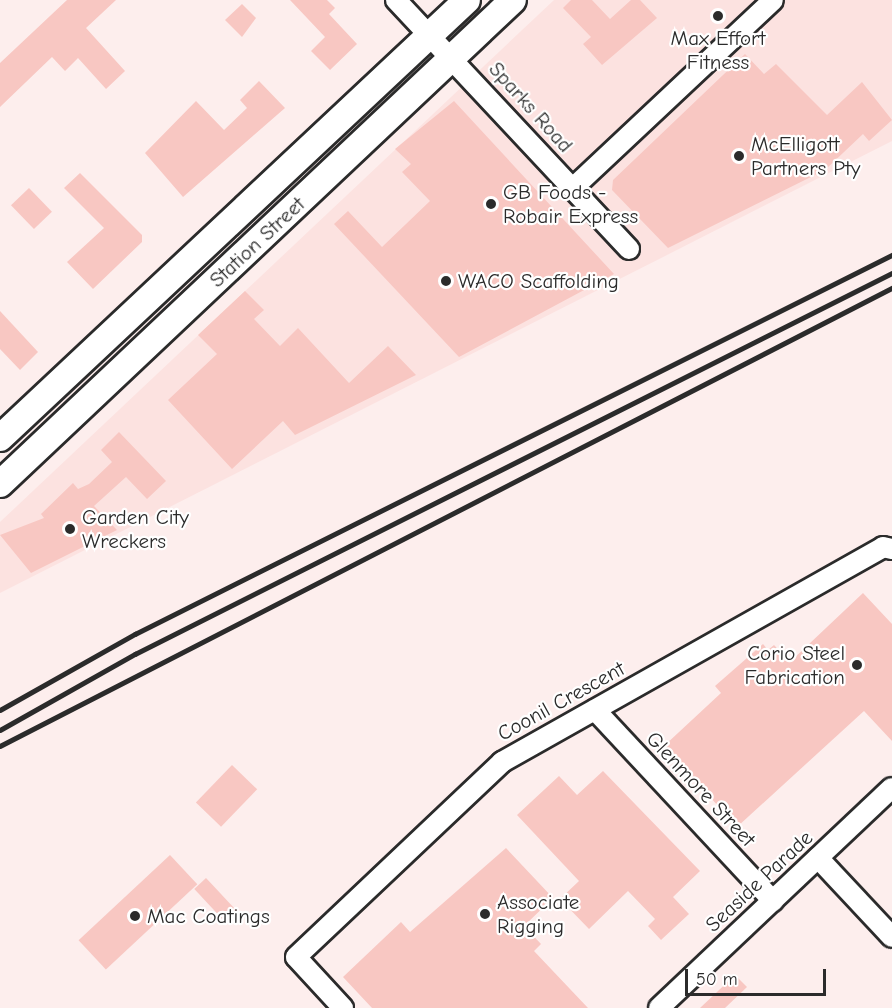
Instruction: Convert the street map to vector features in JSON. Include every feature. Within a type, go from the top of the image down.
[{"type":"main road","name":"Station Street","points":[[4,428],[467,0]]},
{"type":"main road","name":"Station Street","points":[[0,484],[513,0]]},
{"type":"street","name":"Sparks Road","points":[[396,0],[452,57],[629,249]]},
{"type":"street","points":[[573,188],[773,0]]},
{"type":"street","name":"Coonil Crescent","points":[[343,1008],[296,957],[501,762],[883,547],[892,549]]},
{"type":"street","name":"Glenmore Street","points":[[595,710],[773,901]]},
{"type":"street","name":"Seaside Parade","points":[[659,1008],[892,788]]},
{"type":"street","points":[[818,858],[892,937]]},
{"type":"shaded area","points":[[554,0],[892,0],[892,141],[0,593],[0,522]]},
{"type":"building","points":[[67,0],[116,0],[86,28],[125,71],[106,89],[78,58],[65,71],[52,57],[0,107],[0,63]]},
{"type":"building","points":[[290,0],[327,0],[335,8],[329,14],[357,44],[330,70],[311,51],[325,37]]},
{"type":"building","points":[[571,0],[592,0],[610,19],[631,0],[640,0],[657,18],[602,65],[583,44],[591,37],[563,8]]},
{"type":"building","points":[[242,4],[256,18],[242,37],[225,20]]},
{"type":"building","name":"McElligott Partners Pty","points":[[745,54],[764,74],[776,64],[827,115],[862,82],[892,120],[869,141],[863,134],[825,170],[668,248],[612,190],[613,180]]},
{"type":"building","points":[[259,81],[285,108],[183,197],[145,153],[196,101],[224,130],[247,108],[240,100]]},
{"type":"building","points":[[454,101],[614,274],[459,357],[334,224],[348,211],[382,247],[430,201],[402,172],[411,164],[395,149]]},
{"type":"building","points":[[80,173],[142,235],[142,242],[93,289],[67,262],[104,228],[64,188]]},
{"type":"building","points":[[29,188],[52,212],[34,229],[11,205]]},
{"type":"building","points":[[245,291],[264,310],[254,319],[280,346],[298,328],[349,383],[388,346],[416,375],[295,435],[283,421],[232,469],[168,400],[217,354],[198,335]]},
{"type":"building","points":[[0,311],[38,352],[20,370],[0,349]]},
{"type":"building","name":"Garden City Wreckers","points":[[119,432],[166,481],[147,499],[126,477],[94,506],[117,530],[31,573],[0,535],[44,518],[41,514],[73,483],[78,489],[89,484],[112,462],[101,450]]},
{"type":"building","points":[[863,593],[892,624],[892,741],[864,711],[737,827],[664,746],[721,693],[715,686],[763,644],[768,650],[774,645],[790,662]]},
{"type":"building","points":[[232,765],[257,789],[221,827],[196,802]]},
{"type":"building","points":[[603,771],[700,871],[673,897],[689,914],[661,940],[648,926],[655,919],[628,891],[589,929],[560,899],[579,881],[517,815],[559,776],[577,795]]},
{"type":"building","points":[[506,848],[553,898],[524,926],[541,944],[534,951],[588,1008],[372,1008],[343,977],[401,922],[410,932]]},
{"type":"building","name":"Mac Coatings","points":[[170,855],[197,884],[106,970],[79,940]]},
{"type":"building","points":[[206,878],[238,912],[226,923],[194,889]]},
{"type":"building","points":[[735,975],[747,987],[725,1008],[700,1008]]},
{"type":"railway","points":[[0,710],[135,634],[892,255]]},
{"type":"railway","points":[[0,730],[135,654],[892,273]]},
{"type":"railway","points":[[0,746],[892,288]]},
{"type":"place","name":"Max Effort Fitness","points":[[718,16]]},
{"type":"place","name":"McElligott Partners Pty","points":[[739,156]]},
{"type":"place","name":"GB Foods - Robair Express","points":[[491,204]]},
{"type":"place","name":"WACO Scaffolding","points":[[446,281]]},
{"type":"place","name":"Garden City Wreckers","points":[[70,529]]},
{"type":"place","name":"Corio Steel Fabrication","points":[[857,665]]},
{"type":"place","name":"Associate Rigging","points":[[485,914]]},
{"type":"place","name":"Mac Coatings","points":[[135,916]]}]
